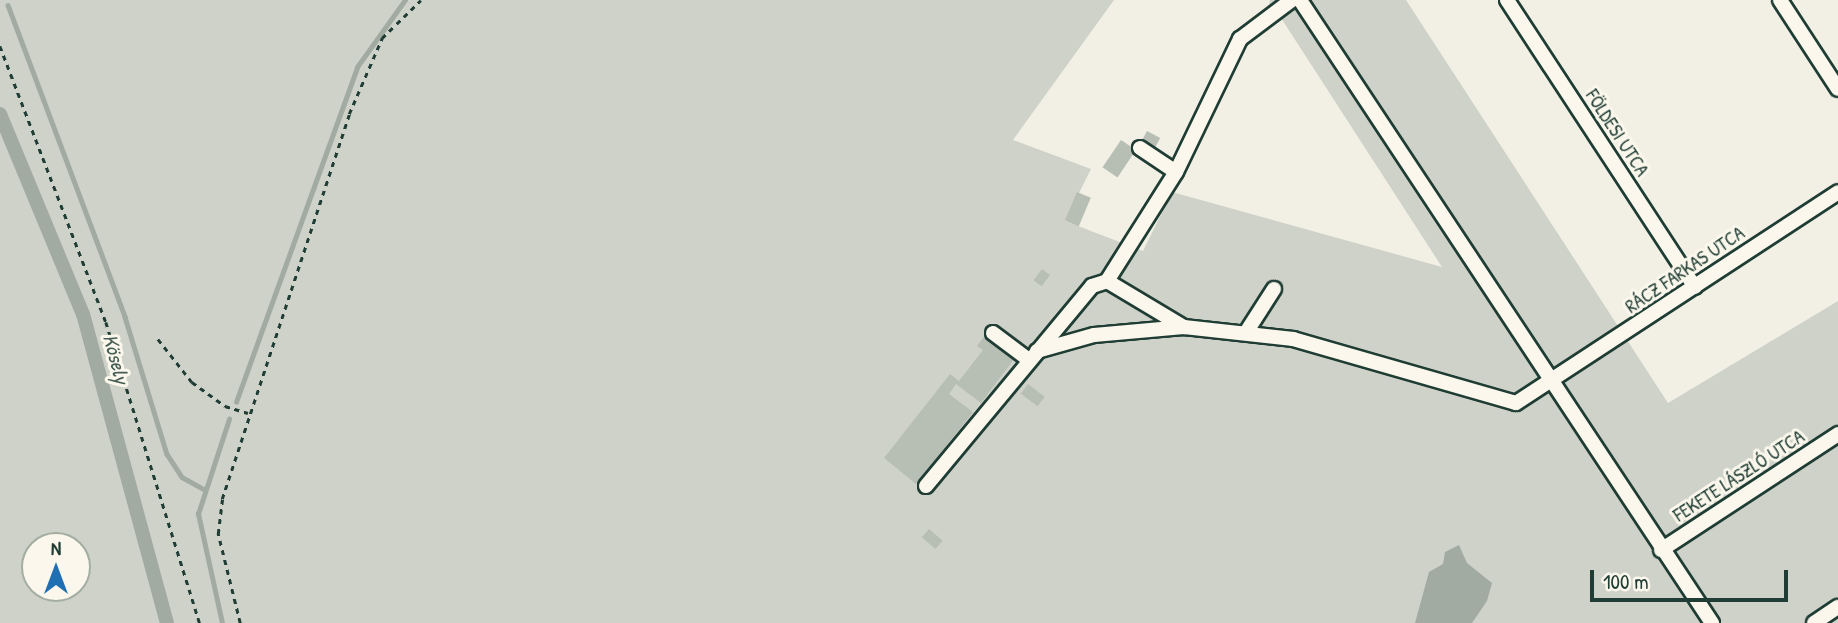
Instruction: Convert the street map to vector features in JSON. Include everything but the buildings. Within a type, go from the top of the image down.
[{"type":"street","points":[[926,486],[1092,286],[1107,281],[1177,172],[1240,39],[1292,0]]},
{"type":"street","points":[[1300,0],[1554,381],[1661,550],[1712,623]]},
{"type":"street","name":"FÖLDESI UTCA","points":[[1507,0],[1695,286]]},
{"type":"street","points":[[1780,0],[1838,89]]},
{"type":"street","points":[[1140,148],[1177,172]]},
{"type":"street","name":"RÁCZ FARKAS UTCA","points":[[1033,355],[1094,334],[1184,327],[1247,331],[1293,339],[1506,401],[1528,398],[1838,192]]},
{"type":"street","points":[[1107,281],[1184,327]]},
{"type":"street","points":[[1247,331],[1274,289]]},
{"type":"street","points":[[993,332],[1033,355]]},
{"type":"street","name":"FEKETE LÁSZLÓ UTCA","points":[[1661,550],[1838,434]]},
{"type":"street","points":[[1814,623],[1838,607]]},
{"type":"path","points":[[240,623],[218,520],[248,413],[369,64],[382,38],[421,0]]},
{"type":"path","points":[[0,46],[106,322],[200,623]]},
{"type":"path","points":[[158,339],[192,382],[225,406],[248,413]]},
{"type":"shaded area","points":[[0,0],[1114,0],[1013,140],[1091,169],[1065,221],[1143,251],[1172,192],[1442,267],[1281,18],[1268,10],[1270,0],[1406,0],[1668,403],[1838,301],[1838,623],[0,623]]},
{"type":"shaded area","points":[[1459,545],[1467,563],[1492,583],[1487,601],[1472,623],[1415,623],[1429,572],[1443,564],[1445,552]]},
{"type":"waterway","points":[[236,402],[357,67],[405,0]]},
{"type":"waterway","points":[[8,5],[125,317],[167,454],[182,477],[204,489]]},
{"type":"waterway","name":"Kösely","points":[[0,114],[83,314],[167,623]]},
{"type":"waterway","points":[[222,623],[198,514],[229,419]]}]
